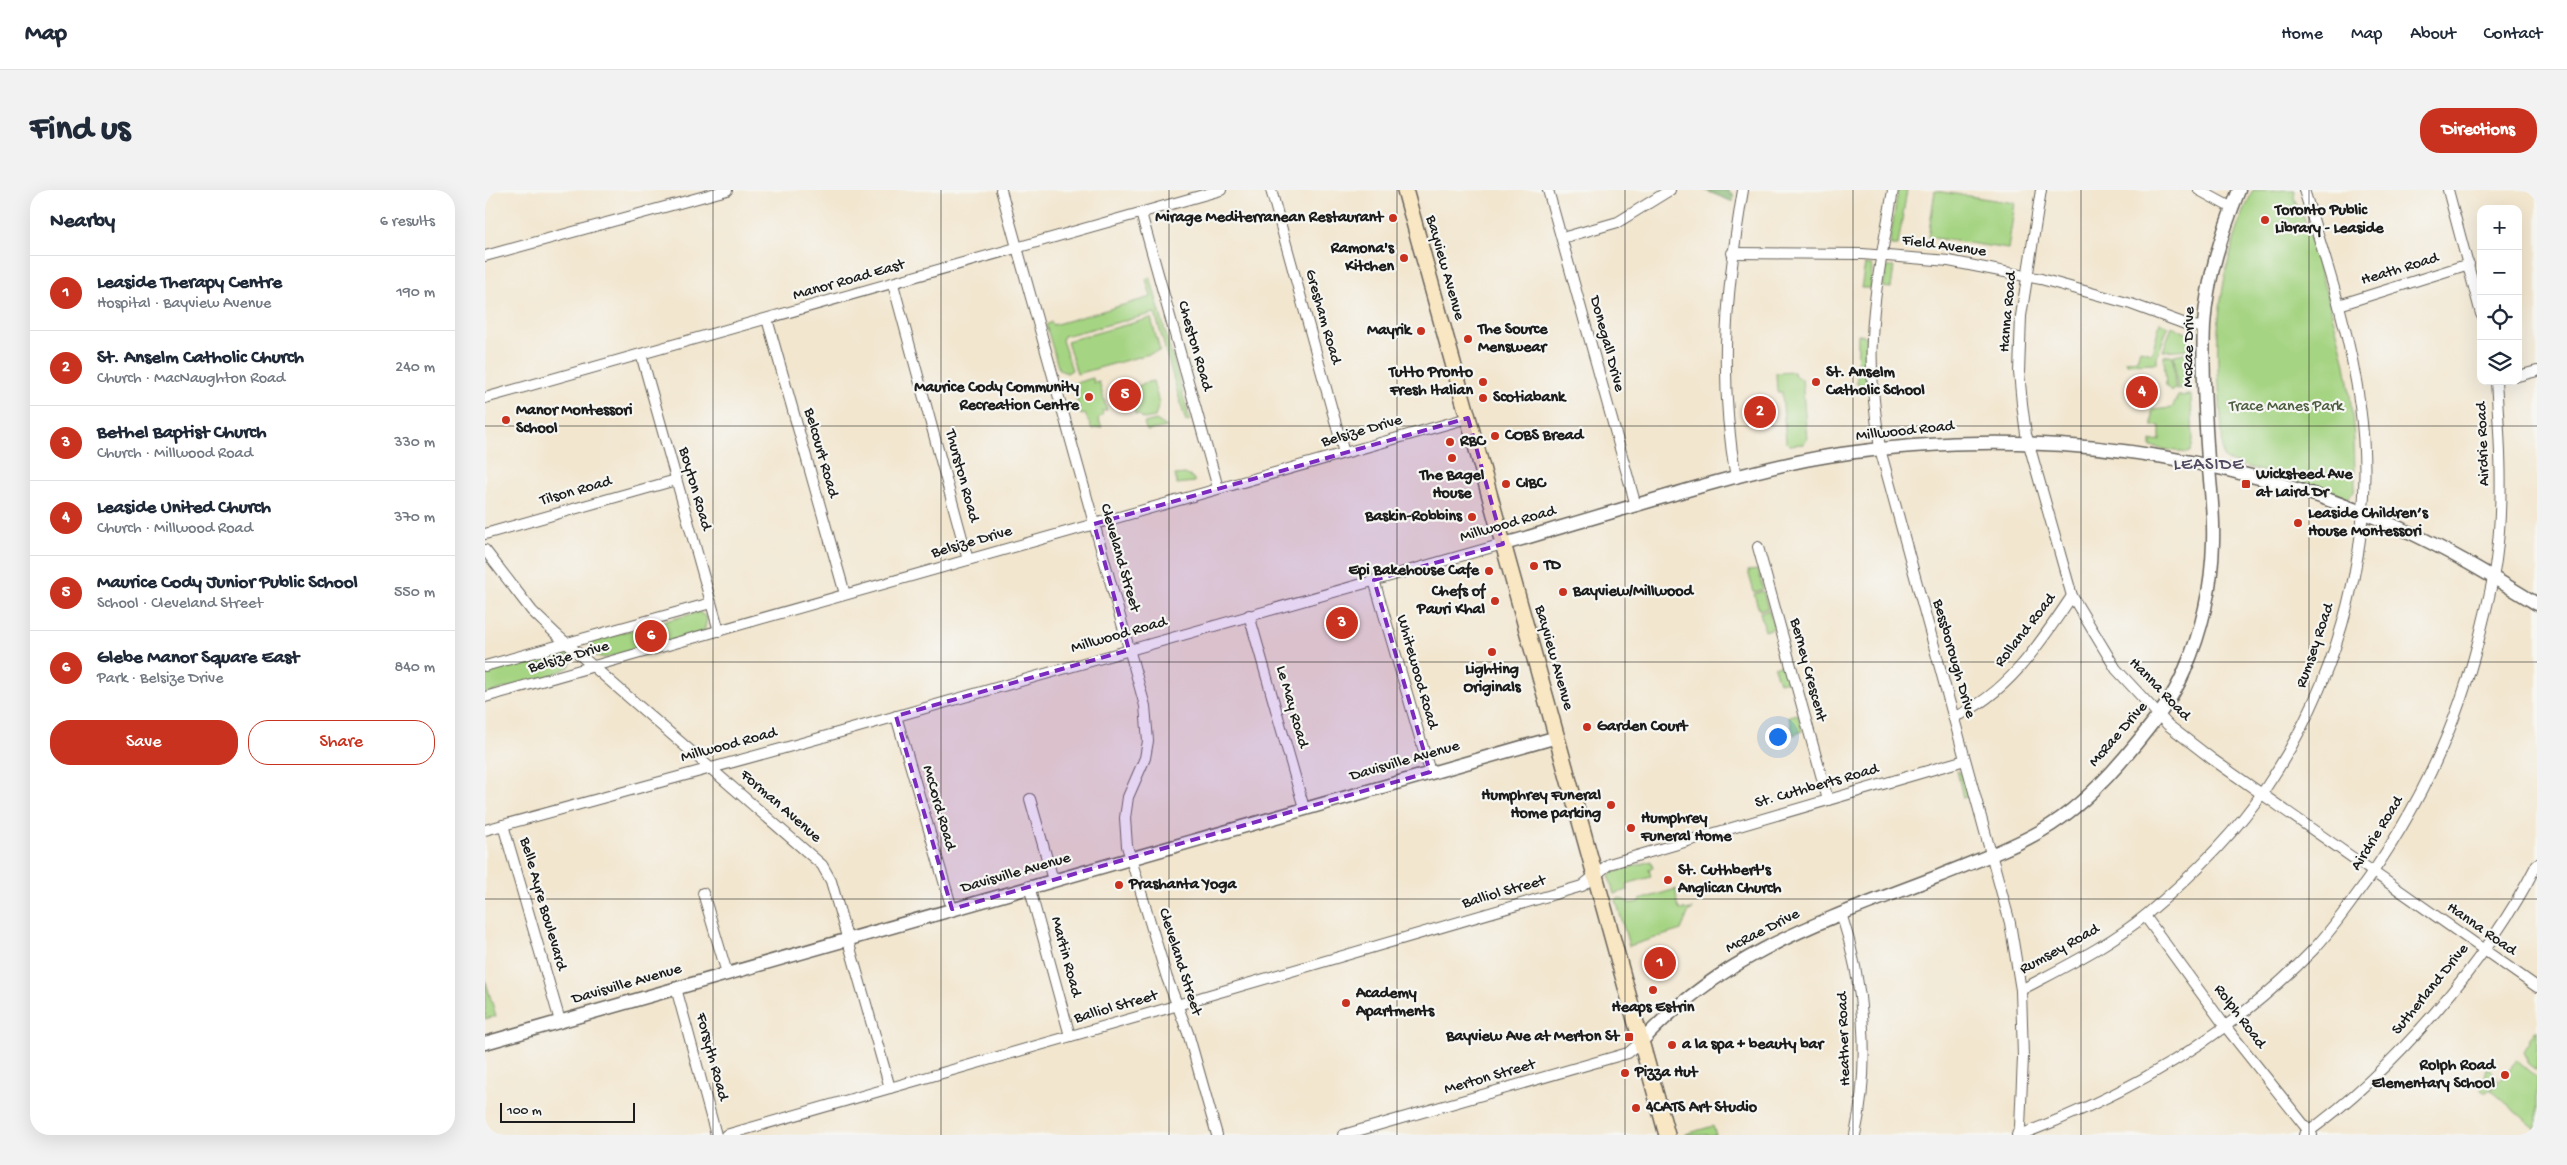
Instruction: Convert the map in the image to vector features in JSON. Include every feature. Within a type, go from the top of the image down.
[{"type":"main road","name":"Bayview Avenue","points":[[1405,190],[1667,1135]]},
{"type":"street","points":[[485,256],[727,190]]},
{"type":"street","name":"Cleveland Street","points":[[1001,190],[1145,706],[1149,732],[1145,758],[1129,797],[1125,818],[1130,859],[1177,1006],[1188,1034],[1217,1135]]},
{"type":"street","name":"Manor Road East","points":[[485,398],[1221,190]]},
{"type":"street","name":"Gresham Road","points":[[1271,190],[1344,453]]},
{"type":"street","name":"Donegall Drive","points":[[1548,190],[1635,506]]},
{"type":"street","points":[[1562,238],[1618,222],[1654,202],[1670,190]]},
{"type":"street","points":[[1736,478],[1726,389],[1726,317],[1732,254],[1743,190]]},
{"type":"street","name":"Bessborough Drive","points":[[1893,190],[1881,255],[1872,339],[1874,394],[1881,449],[2010,923],[2021,990],[2023,1057],[2019,1135]]},
{"type":"street","name":"Hanna Road","points":[[2041,190],[2021,316],[2019,372],[2022,404],[2029,443],[2072,596],[2116,669],[2159,716],[2212,759],[2537,988]]},
{"type":"street","points":[[2199,190],[2232,208]]},
{"type":"street","name":"McRae Drive","points":[[1641,1042],[1677,1007],[1721,973],[1757,951],[1841,913],[1992,856],[2043,830],[2071,810],[2124,759],[2159,716],[2184,673],[2205,607],[2211,574],[2213,539],[2204,327],[2210,282],[2239,190]]},
{"type":"street","name":"Rumsey Road","points":[[2021,990],[2095,950],[2145,916],[2216,850],[2262,793],[2291,748],[2325,674],[2349,594],[2362,528],[2364,475],[2360,406],[2339,305],[2304,190]]},
{"type":"street","points":[[2448,190],[2477,297]]},
{"type":"street","name":"Cheston Road","points":[[1141,213],[1218,488]]},
{"type":"street","name":"Field Avenue","points":[[1732,254],[1881,255],[1949,261],[2027,276],[2131,304],[2191,326],[2204,327]]},
{"type":"street","name":"Heath Road","points":[[2339,305],[2469,264]]},
{"type":"street","name":"Thurston Road","points":[[893,284],[968,560]]},
{"type":"street","name":"Belcourt Road","points":[[767,319],[845,594]]},
{"type":"street","name":"Boyton Road","points":[[641,354],[719,631]]},
{"type":"street","points":[[2522,375],[2537,371]]},
{"type":"street","name":"Airdrie Road","points":[[2019,1135],[2130,1087],[2178,1059],[2225,1026],[2313,950],[2374,872],[2417,801],[2449,735],[2473,664],[2493,577],[2500,522],[2497,385]]},
{"type":"street","name":"Belsize Drive","points":[[485,697],[1468,418]]},
{"type":"street","name":"Millwood Road","points":[[485,830],[897,716],[1736,478],[1807,460],[1881,449],[1964,442],[2029,443],[2126,450],[2209,465],[2281,484],[2403,529],[2493,577],[2537,604]]},
{"type":"street","name":"Tilson Road","points":[[485,534],[676,480]]},
{"type":"street","name":"Berney Crescent","points":[[1758,547],[1828,800]]},
{"type":"street","name":"Forman Avenue","points":[[485,550],[532,610],[822,865],[831,881],[890,1088]]},
{"type":"street","name":"Whitewood Road","points":[[1374,580],[1430,772]]},
{"type":"street","name":"Rolland Road","points":[[1954,717],[1969,711],[2007,681],[2024,663],[2072,596]]},
{"type":"street","name":"Belsize Drive","points":[[485,666],[711,603]]},
{"type":"street","name":"Le May Road","points":[[1249,615],[1304,808]]},
{"type":"street","name":"McCord Road","points":[[897,716],[952,908]]},
{"type":"street","name":"Davisville Avenue","points":[[485,1042],[1557,737]]},
{"type":"street","name":"St. Cuthberts Road","points":[[1595,875],[1609,864],[1965,760]]},
{"type":"street","points":[[1030,799],[1053,880]]},
{"type":"street","name":"Belle Ayre Boulevard","points":[[503,825],[561,1021]]},
{"type":"street","name":"Sutherland Drive","points":[[2308,1134],[2399,1053],[2440,1006],[2483,950],[2537,864]]},
{"type":"street","name":"Balliol Street","points":[[726,1135],[1177,1006],[1582,886],[1595,875]]},
{"type":"street","name":"Martin Road","points":[[1029,886],[1063,1003],[1069,1036]]},
{"type":"street","points":[[703,893],[727,973]]},
{"type":"street","name":"Heather Road","points":[[1841,913],[1856,966],[1863,1024],[1862,1095],[1855,1135]]},
{"type":"street","name":"Rolph Road","points":[[2145,916],[2225,1026],[2308,1134]]},
{"type":"street","name":"Forsyth Road","points":[[676,988],[716,1135]]},
{"type":"street","name":"Merton Street","points":[[1343,1135],[1629,1053],[1641,1042]]},
{"type":"highlighted area","points":[[1468,418],[1503,544],[1374,580],[1430,772],[952,909],[896,716],[1129,650],[1094,524]]},
{"type":"green space","points":[[1704,190],[1727,190],[1734,195],[1733,202]]},
{"type":"green space","points":[[1898,190],[1907,190],[1898,245],[1891,245],[1890,240]]},
{"type":"green space","name":"Trace Manes Park","points":[[2253,190],[2295,190],[2294,197],[2299,213],[2303,214],[2336,327],[2348,380],[2355,456],[2355,486],[2354,492],[2348,498],[2226,460],[2223,456],[2218,362],[2218,330],[2222,294],[2234,241]]},
{"type":"green space","points":[[1935,191],[2015,203],[2008,249],[1928,237]]},
{"type":"green space","points":[[1865,264],[1872,265],[1871,288],[1861,288]]},
{"type":"green space","points":[[1887,267],[1894,267],[1891,288],[1883,287]]},
{"type":"green space","points":[[1150,277],[1190,420],[1186,422],[1155,313],[1064,336],[1062,340],[1072,370],[1067,373],[1059,370],[1046,325],[1051,322],[1053,325],[1151,297],[1146,279]]},
{"type":"green space","points":[[1151,318],[1160,351],[1077,374],[1067,341]]},
{"type":"green space","points":[[2160,322],[2168,327],[2157,357],[2157,363],[2127,364],[2124,361],[2137,360],[2140,350],[2152,353]]},
{"type":"green space","points":[[2172,326],[2188,334],[2189,349],[2163,351]]},
{"type":"green space","points":[[1858,334],[1867,337],[1866,385],[1857,384]]},
{"type":"green space","points":[[2189,352],[2190,387],[2177,389],[2174,355]]},
{"type":"green space","points":[[2164,356],[2173,356],[2175,389],[2171,391],[2166,386]]},
{"type":"green space","points":[[1794,372],[1795,376],[1802,379],[1807,439],[1803,444],[1789,445],[1786,442],[1782,392],[1777,392],[1776,373]]},
{"type":"green space","name":"Maurice Cody Community Recreation Centre","points":[[1093,378],[1094,383],[1099,382],[1107,410],[1102,411],[1103,414],[1098,419],[1102,427],[1092,429],[1085,414],[1081,415],[1072,384]]},
{"type":"green space","points":[[1153,381],[1159,403],[1155,417],[1144,419],[1138,414],[1136,415],[1129,399],[1131,391],[1144,383]]},
{"type":"green space","points":[[2191,395],[2193,441],[2191,451],[2187,453],[2151,447],[2151,441],[2160,440],[2160,426],[2152,426],[2152,410],[2172,408],[2178,396]]},
{"type":"green space","points":[[1156,420],[1167,427],[1147,431],[1144,423]]},
{"type":"green space","points":[[1185,474],[1193,478],[1195,482],[1177,484],[1175,475]]},
{"type":"green space","points":[[1758,570],[1763,589],[1754,592],[1748,571]]},
{"type":"green space","points":[[1763,591],[1768,608],[1759,610],[1754,594]]},
{"type":"green space","points":[[1769,610],[1774,628],[1765,631],[1760,612]]},
{"type":"green space","points":[[699,612],[707,618],[704,632],[605,658],[596,656],[590,650],[591,644],[598,639]]},
{"type":"green space","points":[[558,651],[570,655],[572,661],[569,667],[555,674],[485,694],[485,671]]},
{"type":"green space","points":[[1784,664],[1788,681],[1779,683],[1774,667]]},
{"type":"green space","points":[[1798,714],[1802,731],[1794,735],[1789,716]]},
{"type":"green space","points":[[1957,770],[1962,775],[1969,796],[1963,798]]},
{"type":"green space","points":[[1651,861],[1653,867],[1649,869],[1651,877],[1626,884],[1628,890],[1614,894],[1609,877],[1611,873]]},
{"type":"green space","points":[[1676,889],[1677,905],[1680,910],[1693,909],[1689,911],[1681,930],[1629,946],[1616,900],[1620,898],[1630,903],[1640,902],[1639,900]]},
{"type":"green space","points":[[485,979],[496,1016],[485,1019]]},
{"type":"green space","points":[[2537,1029],[2537,1070],[2529,1064],[2523,1052],[2530,1042],[2529,1039]]},
{"type":"green space","points":[[2517,1060],[2537,1077],[2537,1130],[2491,1090]]},
{"type":"green space","points":[[2486,1068],[2490,1069],[2498,1079],[2488,1092],[2484,1092],[2481,1090]]},
{"type":"green space","points":[[1713,1126],[1716,1135],[1686,1135],[1686,1134]]},
{"type":"place","name":"Mirage Mediterranean Restaurant","points":[[1393,218]]},
{"type":"place","name":"Toronto Public Library - Leaside","points":[[2265,220]]},
{"type":"place","name":"Ramona's Kitchen","points":[[1404,258]]},
{"type":"place","name":"Mayrik","points":[[1421,331]]},
{"type":"place","name":"The Source Menswear","points":[[1468,339]]},
{"type":"place","name":"Tutto Pronto Fresh Italian","points":[[1483,382]]},
{"type":"place","name":"St. Anselm Catholic School","points":[[1816,382]]},
{"type":"place","name":"Leaside United Church","points":[[2142,392]]},
{"type":"place","name":"Maurice Cody Junior Public School","points":[[1125,395]]},
{"type":"place","name":"Maurice Cody Community Recreation Centre","points":[[1089,397]]},
{"type":"place","name":"Scotiabank","points":[[1483,398]]},
{"type":"place","name":"St. Anselm Catholic Church","points":[[1760,412]]},
{"type":"place","name":"Manor Montessori School","points":[[506,420]]},
{"type":"place","name":"COBS Bread","points":[[1495,436]]},
{"type":"place","name":"RBC","points":[[1450,442]]},
{"type":"place","name":"The Bagel House","points":[[1452,458]]},
{"type":"place","name":"CIBC","points":[[1506,484]]},
{"type":"place","name":"Wicksteed Ave at Laird Dr","points":[[2246,484]]},
{"type":"place","name":"Baskin-Robbins","points":[[1472,517]]},
{"type":"place","name":"Leaside Children’s House Montessori","points":[[2298,523]]},
{"type":"place","name":"TD","points":[[1534,566]]},
{"type":"place","name":"Epi Bakehouse Cafe","points":[[1489,571]]},
{"type":"place","name":"Bayview/Millwood","points":[[1563,592]]},
{"type":"place","name":"Chefs of Pauri Khal","points":[[1495,601]]},
{"type":"place","name":"Bethel Baptist Church","points":[[1342,623]]},
{"type":"place","name":"Glebe Manor Square East","points":[[651,636]]},
{"type":"place","name":"Lighting Originals","points":[[1492,652]]},
{"type":"place","name":"Garden Court","points":[[1587,727]]},
{"type":"place","name":"Humphrey Funeral Home parking","points":[[1611,805]]},
{"type":"place","name":"Humphrey Funeral Home","points":[[1631,828]]},
{"type":"place","name":"St. Cuthbert's Anglican Church","points":[[1668,880]]},
{"type":"place","name":"Prashanta Yoga","points":[[1119,885]]},
{"type":"place","name":"Leaside Therapy Centre","points":[[1660,963]]},
{"type":"place","name":"Heaps Estrin","points":[[1653,990]]},
{"type":"place","name":"Academy Apartments","points":[[1346,1003]]},
{"type":"place","name":"Bayview Ave at Merton St","points":[[1629,1037]]},
{"type":"place","name":"a la spa + beauty bar","points":[[1672,1045]]},
{"type":"place","name":"Pizza Hut","points":[[1625,1073]]},
{"type":"place","name":"Rolph Road Elementary School","points":[[2505,1075]]},
{"type":"place","name":"4CATS Art Studio","points":[[1636,1108]]},
{"type":"district","name":"LEASIDE","points":[[2209,465]]}]
